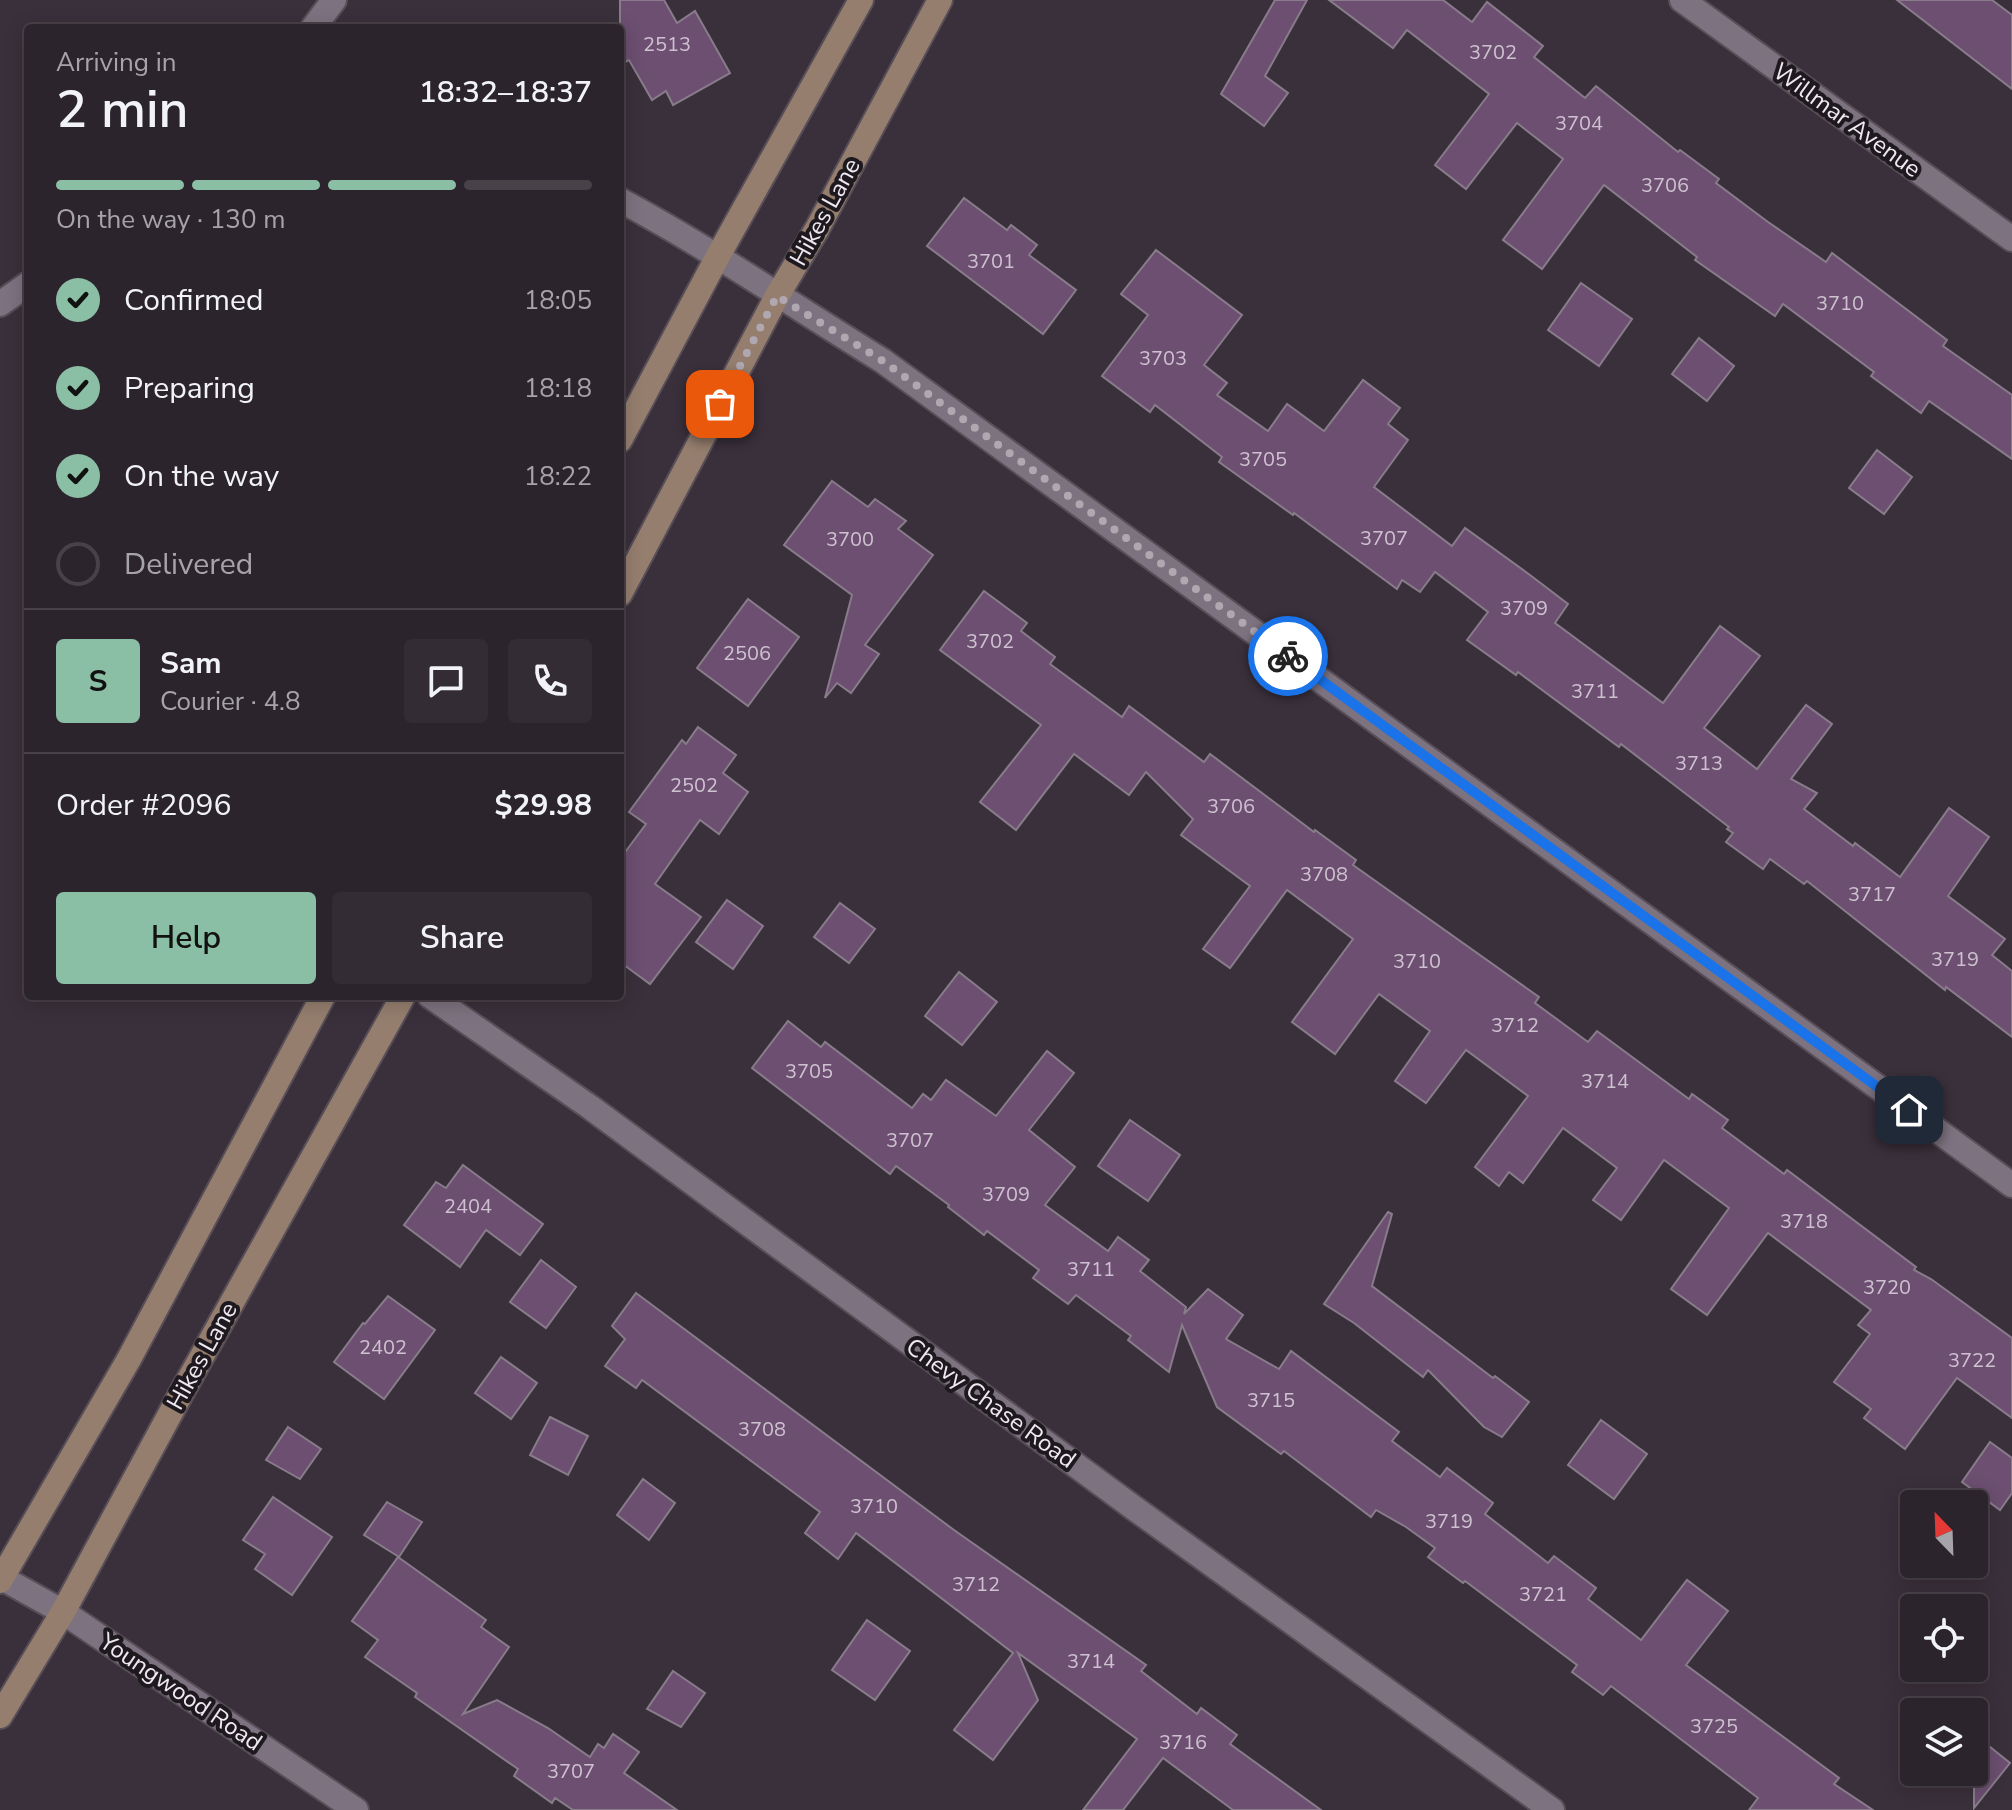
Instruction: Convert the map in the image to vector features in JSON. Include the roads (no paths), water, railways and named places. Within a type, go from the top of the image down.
[{"type":"main road","points":[[624,432],[861,0]]},
{"type":"main road","name":"Hikes Lane","points":[[624,586],[777,296],[824,216],[940,0]]},
{"type":"main road","points":[[1,1580],[129,1359],[321,1000]]},
{"type":"main road","name":"Hikes Lane","points":[[0,1716],[63,1612],[401,1000]]},
{"type":"street","points":[[316,24],[334,0]]},
{"type":"street","name":"Willmar Avenue","points":[[1682,0],[2012,239]]},
{"type":"street","points":[[624,202],[690,237],[777,296],[883,361],[2012,1185]]},
{"type":"street","points":[[0,304],[24,287]]},
{"type":"street","name":"Chevy Chase Road","points":[[436,1000],[590,1107],[1134,1508],[1552,1810]]},
{"type":"street","name":"Youngwood Road","points":[[1,1580],[63,1612],[356,1810]]}]
